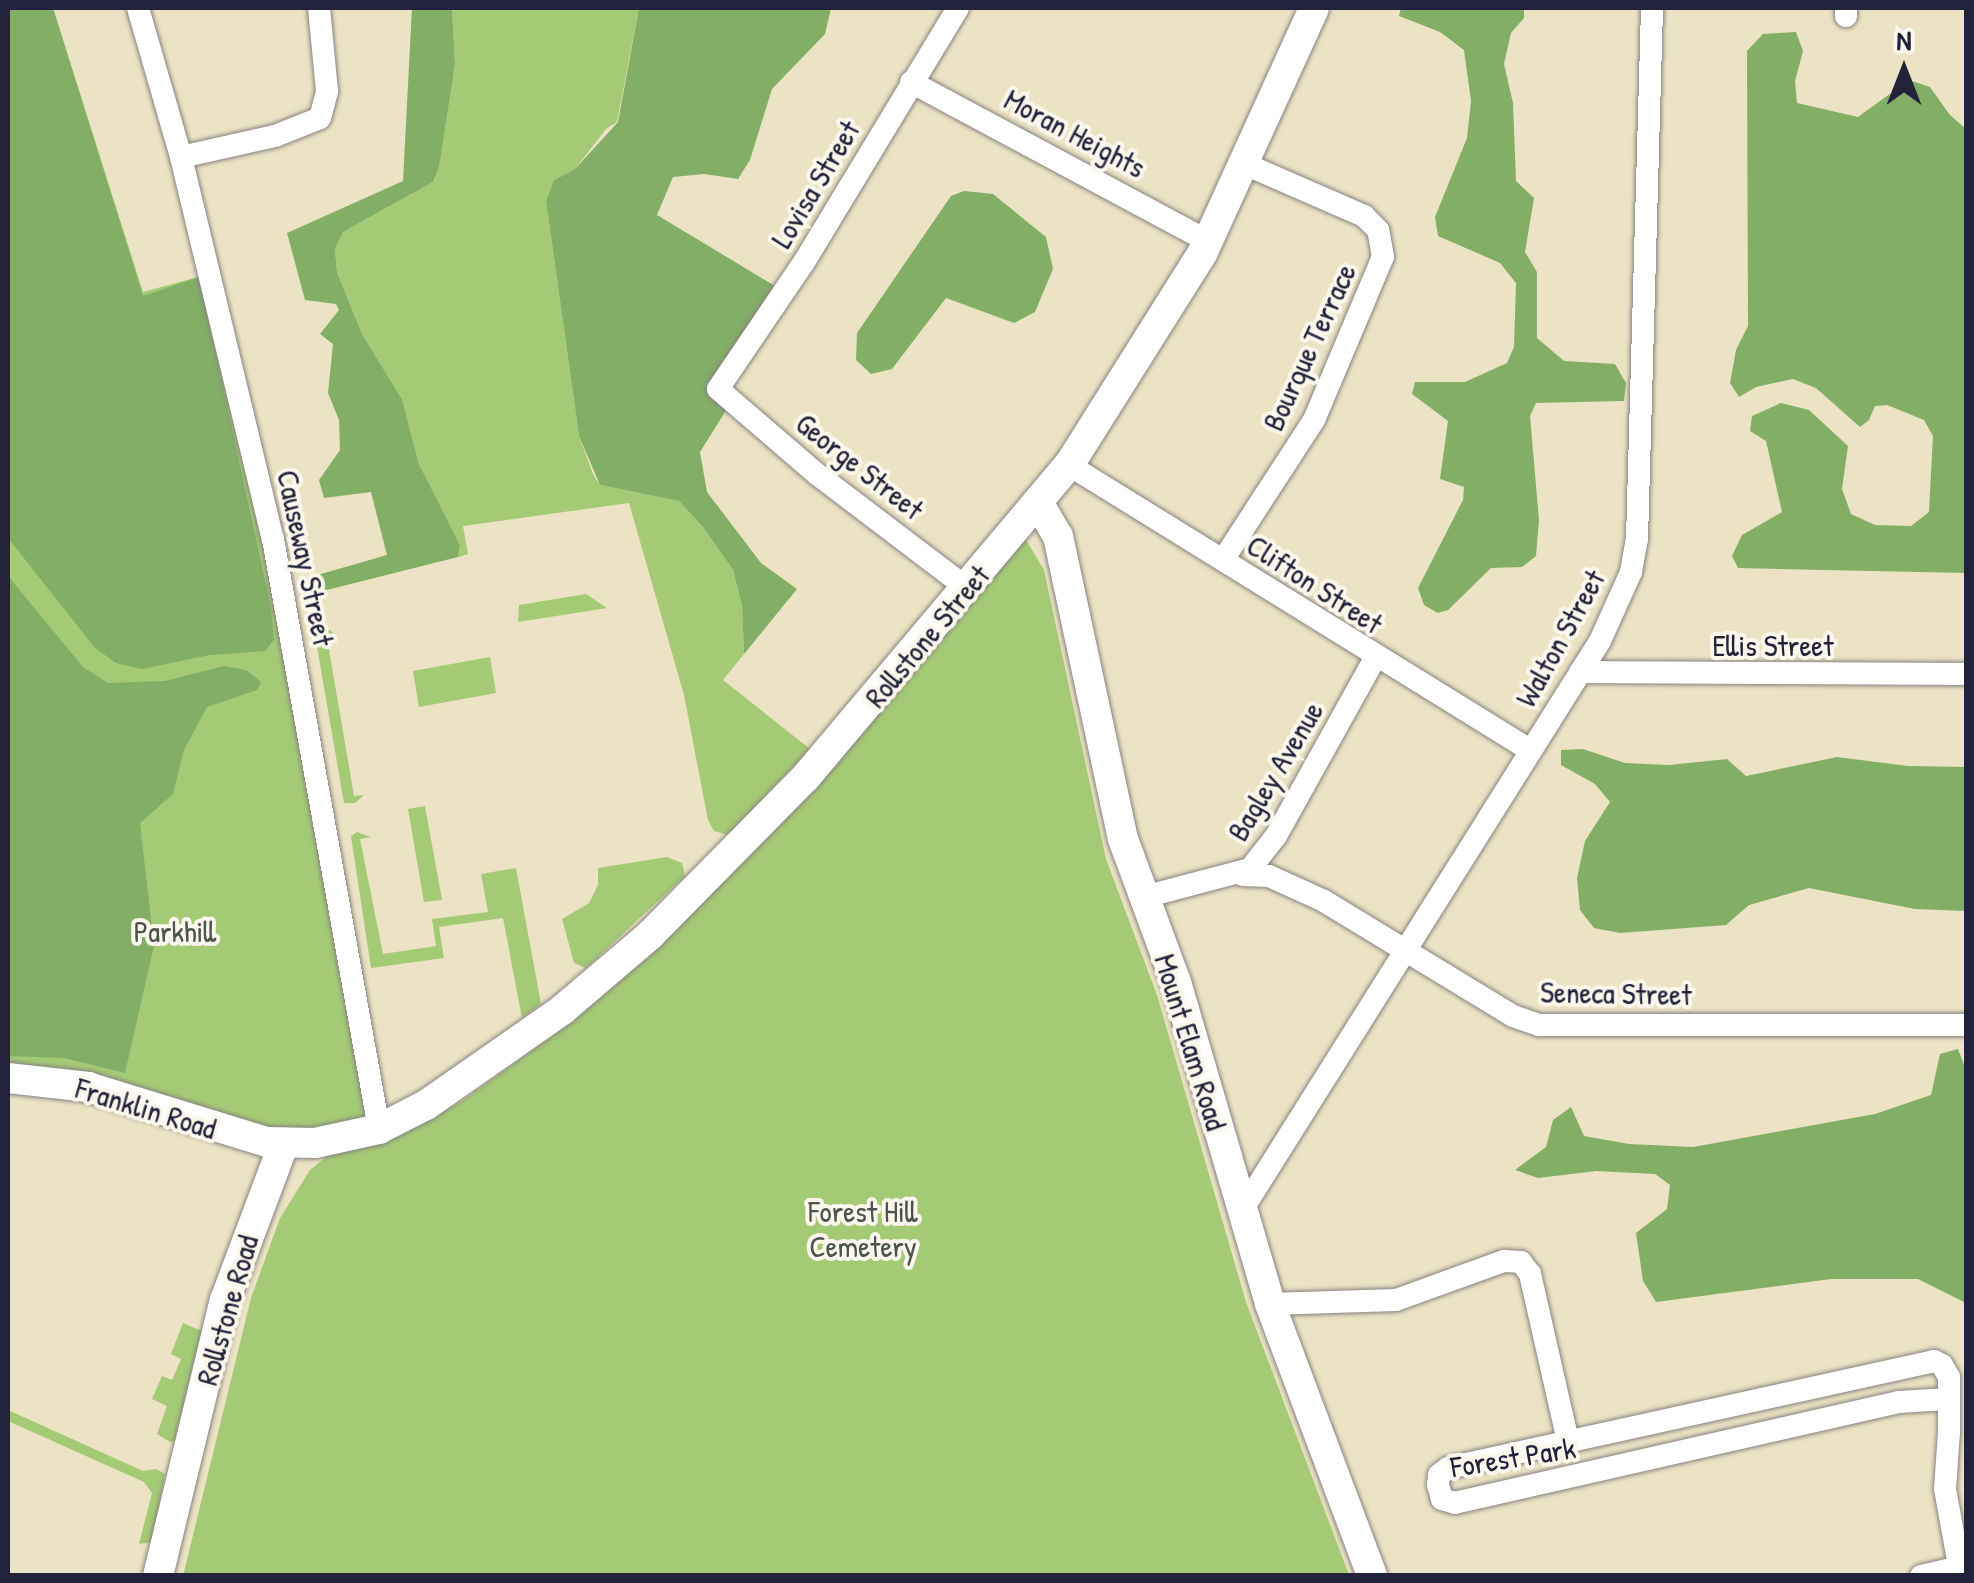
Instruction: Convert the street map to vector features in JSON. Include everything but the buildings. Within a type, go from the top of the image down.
[{"type":"main road","name":"Rollstone Street","points":[[379,1129],[484,1068],[562,1010],[650,935],[841,739],[967,588],[1069,465],[1177,299],[1245,164],[1314,8]]},
{"type":"main road","name":"Mount Elam Road","points":[[1038,502],[1058,536],[1110,794],[1181,996],[1270,1304],[1372,1576]]},
{"type":"main road","name":"Franklin Road","points":[[8,1078],[88,1087],[233,1134],[284,1143]]},
{"type":"main road","points":[[284,1143],[315,1142],[379,1129]]},
{"type":"main road","name":"Rollstone Road","points":[[158,1576],[226,1300],[284,1143]]},
{"type":"street","name":"Causeway Street","points":[[138,8],[180,157],[273,539],[379,1129]]},
{"type":"street","points":[[180,157],[275,136],[320,118],[328,91],[319,8]]},
{"type":"street","name":"Lovisa Street","points":[[718,389],[804,262],[958,8]]},
{"type":"street","name":"Walton Street","points":[[1241,1212],[1580,672],[1623,593],[1637,539],[1652,8]]},
{"type":"street","name":"Moran Heights","points":[[911,82],[1208,240]]},
{"type":"street","name":"Bourque Terrace","points":[[1223,560],[1314,420],[1383,257],[1378,230],[1364,216],[1245,164]]},
{"type":"street","name":"George Street","points":[[718,389],[818,475],[967,588]]},
{"type":"street","name":"Clifton Street","points":[[1069,465],[1375,658],[1530,750]]},
{"type":"street","name":"Bagley Avenue","points":[[1144,898],[1243,875],[1276,836],[1375,658]]},
{"type":"street","name":"Ellis Street","points":[[1580,672],[1966,674]]},
{"type":"street","name":"Seneca Street","points":[[1243,875],[1278,879],[1405,948],[1512,1016],[1546,1026],[1966,1025]]},
{"type":"street","points":[[1270,1304],[1396,1300],[1504,1261],[1520,1262],[1530,1274],[1568,1440]]},
{"type":"street","name":"Forest Park","points":[[1929,1360],[1942,1365],[1949,1377],[1949,1399],[1899,1402],[1454,1503],[1440,1494],[1439,1475],[1448,1468],[1907,1363],[1929,1360]]},
{"type":"street","points":[[1920,1576],[1960,1571],[1945,1489],[1958,1431],[1949,1399]]},
{"type":"green space","name":"Parkhill","points":[[8,8],[53,8],[143,292],[209,274],[379,1129],[315,1143],[8,1078]]},
{"type":"green space","points":[[8,8],[53,8],[143,296],[199,277],[271,608],[274,640],[265,651],[210,655],[142,669],[116,663],[95,648],[8,538]]},
{"type":"green space","points":[[412,8],[452,8],[455,64],[439,166],[433,182],[343,232],[335,249],[337,272],[362,334],[402,399],[419,464],[460,545],[458,557],[319,592],[307,578],[387,555],[371,492],[324,498],[319,480],[340,450],[339,420],[328,393],[333,344],[320,334],[339,310],[336,304],[305,300],[287,233],[403,181]]},
{"type":"green space","points":[[452,8],[639,8],[617,122],[606,129],[575,169],[554,180],[546,201],[579,436],[593,474],[600,485],[679,501],[703,527],[733,570],[742,606],[744,654],[723,680],[810,749],[728,835],[714,831],[708,820],[684,695],[629,503],[463,526],[468,554],[458,557],[460,545],[419,464],[402,399],[362,334],[337,272],[335,249],[343,232],[433,182],[455,64]]},
{"type":"green space","points":[[639,8],[831,8],[825,34],[772,89],[750,160],[738,179],[704,174],[673,177],[657,215],[775,286],[709,382],[709,395],[727,409],[700,452],[707,492],[761,563],[797,589],[744,654],[742,606],[733,570],[703,527],[679,501],[600,485],[579,436],[546,201],[554,180],[575,169],[618,122]]},
{"type":"green space","points":[[1401,8],[1524,8],[1524,18],[1511,33],[1504,64],[1513,103],[1516,181],[1534,198],[1525,252],[1537,272],[1537,338],[1564,361],[1615,364],[1626,383],[1624,401],[1536,403],[1530,416],[1539,520],[1536,556],[1522,567],[1491,568],[1448,610],[1438,613],[1424,605],[1418,588],[1463,500],[1464,487],[1440,479],[1448,421],[1412,394],[1415,382],[1465,382],[1507,363],[1514,347],[1516,283],[1500,263],[1438,236],[1435,217],[1467,138],[1471,101],[1464,50],[1440,32],[1399,16]]},
{"type":"green space","points":[[1796,32],[1803,51],[1795,81],[1797,103],[1858,117],[1909,80],[1930,87],[1950,115],[1966,129],[1966,573],[1738,568],[1732,556],[1742,535],[1782,512],[1766,441],[1750,431],[1752,416],[1781,403],[1809,410],[1848,446],[1842,489],[1851,514],[1875,525],[1911,526],[1929,512],[1933,436],[1924,420],[1887,405],[1875,406],[1869,420],[1860,427],[1816,388],[1793,379],[1756,387],[1739,397],[1730,383],[1736,350],[1748,326],[1747,51],[1763,34]]},
{"type":"green space","points":[[964,191],[993,194],[1046,237],[1053,269],[1035,312],[1014,323],[946,298],[892,369],[871,374],[856,360],[857,333],[951,196]]},
{"type":"green space","name":"Forest Hill Cemetery","points":[[1025,538],[1044,570],[1106,859],[1157,995],[1246,1302],[1349,1575],[183,1576],[251,1298],[280,1218],[310,1170],[337,1148],[416,1127],[462,1101],[572,1022],[655,951],[837,764]]},
{"type":"green space","points":[[8,576],[83,667],[108,683],[165,681],[224,666],[246,670],[261,682],[257,690],[207,707],[184,750],[173,794],[140,823],[154,946],[125,1073],[64,1058],[8,1056]]},
{"type":"green space","points":[[586,594],[607,608],[518,622],[519,605]]},
{"type":"green space","points":[[330,630],[336,636],[327,638],[354,796],[364,795],[355,803],[344,803],[315,635]]},
{"type":"green space","points":[[490,657],[496,693],[419,707],[413,671]]},
{"type":"green space","points":[[1583,749],[1625,763],[1669,765],[1727,759],[1746,776],[1837,757],[1908,766],[1966,767],[1966,911],[1915,909],[1809,888],[1749,905],[1726,925],[1620,933],[1594,928],[1580,910],[1577,878],[1585,841],[1610,802],[1595,784],[1561,765],[1561,750]]},
{"type":"green space","points":[[425,806],[442,900],[424,902],[408,809]]},
{"type":"green space","points":[[357,832],[371,837],[360,839],[383,954],[436,946],[432,919],[488,912],[481,874],[516,868],[541,1004],[522,1018],[503,918],[439,927],[444,958],[371,968],[351,836]]},
{"type":"green space","points":[[667,857],[682,863],[685,876],[586,968],[574,963],[562,919],[589,903],[598,885],[598,868]]},
{"type":"green space","points":[[1958,1049],[1966,1070],[1966,1303],[1918,1279],[1831,1279],[1656,1302],[1643,1281],[1636,1233],[1667,1209],[1670,1185],[1655,1174],[1596,1171],[1538,1178],[1515,1170],[1546,1147],[1553,1120],[1571,1107],[1584,1136],[1629,1144],[1693,1147],[1875,1114],[1931,1095],[1940,1054]]},
{"type":"green space","points":[[183,1323],[204,1332],[177,1440],[170,1442],[157,1434],[167,1406],[152,1399],[162,1376],[172,1380],[181,1359],[171,1354]]},
{"type":"green space","points":[[8,1410],[143,1471],[156,1469],[165,1474],[152,1542],[139,1544],[152,1493],[144,1482],[8,1421]]}]
